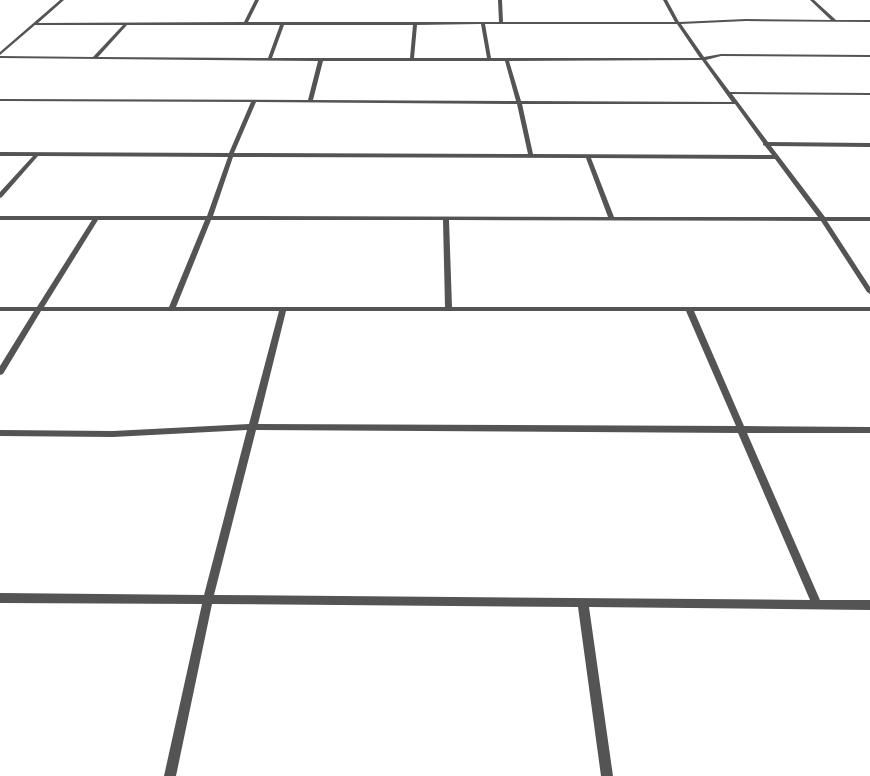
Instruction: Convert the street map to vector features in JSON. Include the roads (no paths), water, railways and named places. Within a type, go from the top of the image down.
[{"type":"street","points":[[0,56],[62,0]]},
{"type":"street","points":[[246,23],[257,0]]},
{"type":"street","points":[[500,0],[501,23]]},
{"type":"street","points":[[665,0],[678,23],[703,59],[730,93],[765,144],[823,219],[870,292]]},
{"type":"street","points":[[812,0],[834,20]]},
{"type":"street","points":[[35,24],[678,23],[746,20],[870,20]]},
{"type":"street","points":[[864,20],[870,26]]},
{"type":"street","points":[[269,60],[283,23]]},
{"type":"street","points":[[412,60],[415,23]]},
{"type":"street","points":[[483,23],[489,60]]},
{"type":"street","points":[[94,58],[126,24]]},
{"type":"street","points":[[0,56],[269,60],[703,59],[721,55],[870,56]]},
{"type":"street","points":[[310,102],[321,60]]},
{"type":"street","points":[[507,60],[519,102],[531,156]]},
{"type":"street","points":[[730,93],[870,94]]},
{"type":"street","points":[[0,100],[737,103]]},
{"type":"street","points":[[172,310],[209,218],[231,155],[254,101]]},
{"type":"street","points":[[765,144],[870,144]]},
{"type":"street","points":[[0,154],[775,157]]},
{"type":"street","points":[[0,196],[37,154]]},
{"type":"street","points":[[588,156],[612,219]]},
{"type":"street","points":[[0,218],[870,219]]},
{"type":"street","points":[[0,372],[96,218]]},
{"type":"street","points":[[446,219],[449,310]]},
{"type":"street","points":[[0,309],[870,309]]},
{"type":"street","points":[[689,309],[817,604]]},
{"type":"street","points":[[170,776],[208,600],[251,427],[283,310]]},
{"type":"street","points":[[0,434],[113,434],[251,427],[870,430]]},
{"type":"street","points":[[0,598],[870,605]]},
{"type":"street","points":[[583,603],[607,776]]}]
